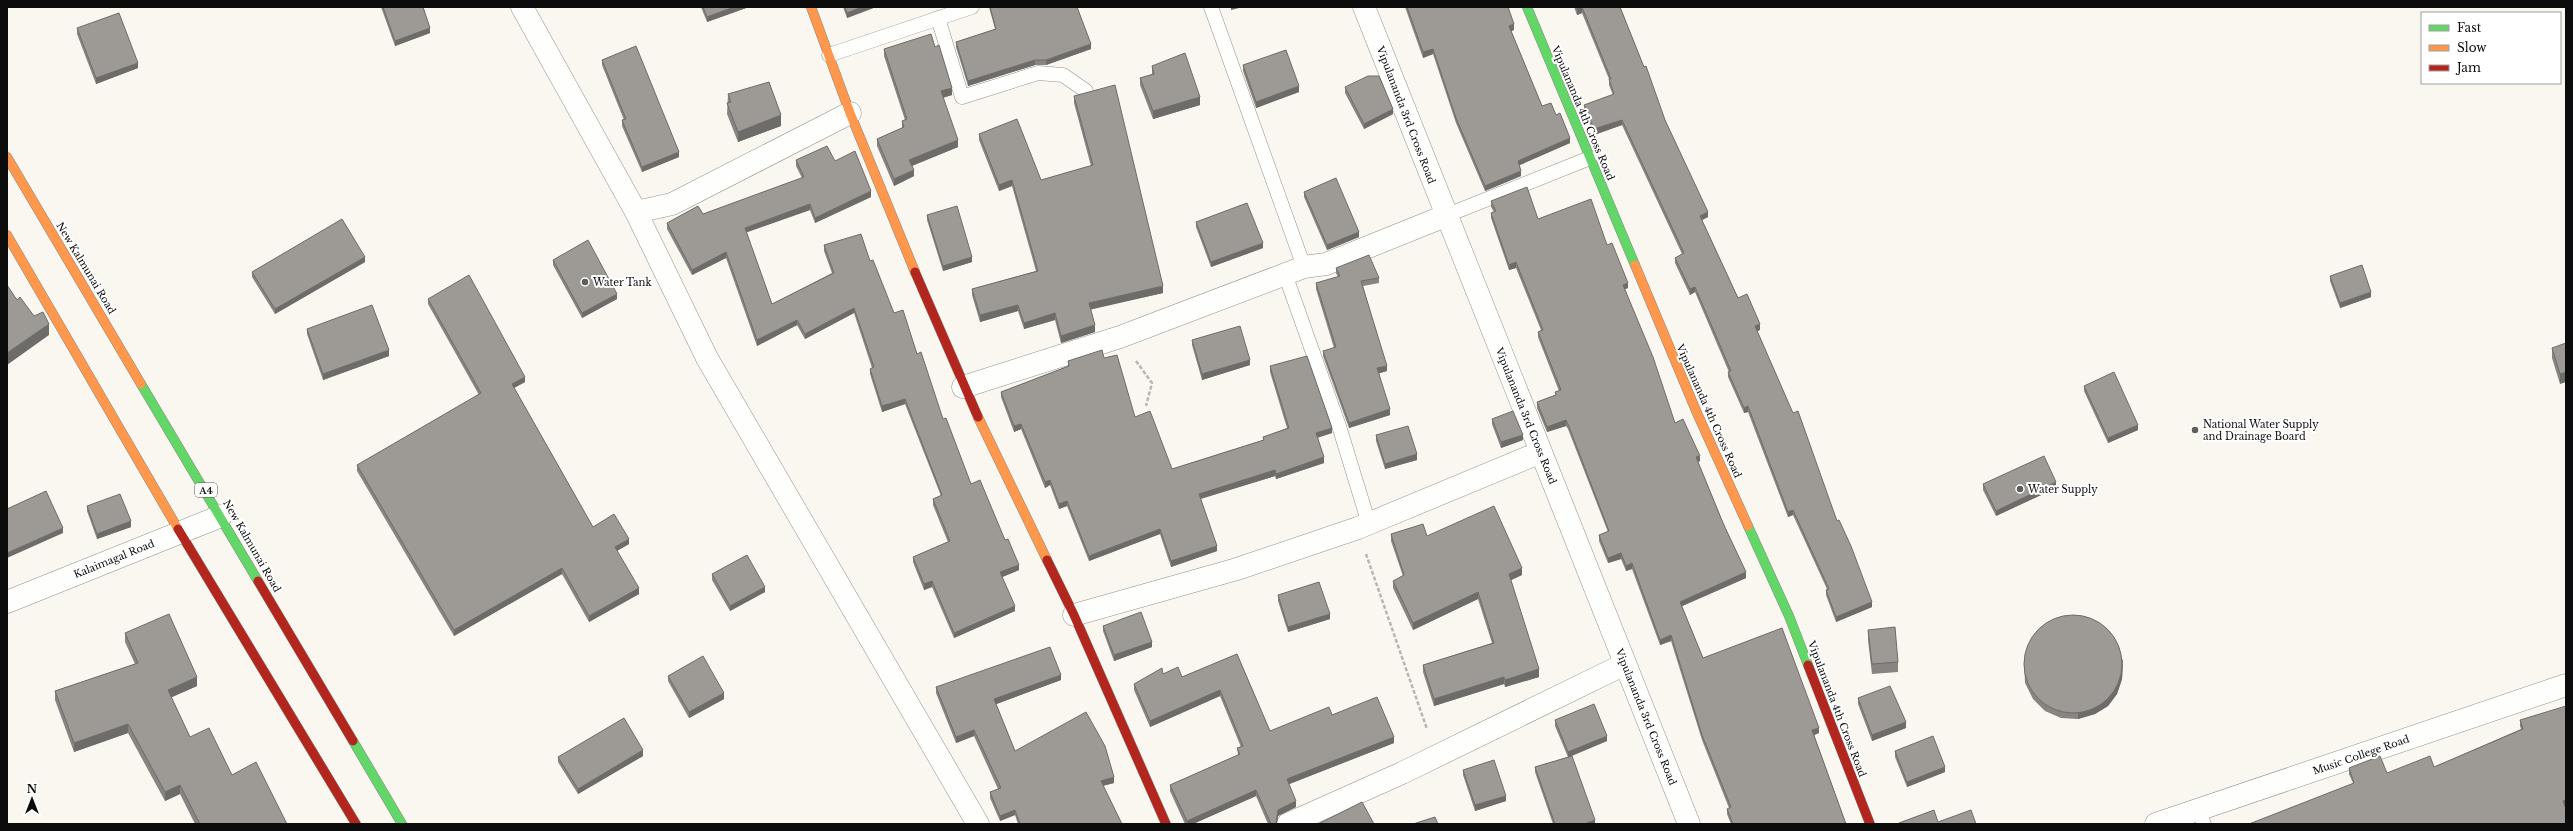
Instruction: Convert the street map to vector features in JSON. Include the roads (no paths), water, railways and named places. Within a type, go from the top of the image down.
[{"type":"main road","points":[[812,7],[850,113],[963,387],[1074,615],[1166,824]]},
{"type":"main road","name":"Vipulananda 4th Cross Road","points":[[1527,7],[1697,413],[1789,616],[1870,824]]},
{"type":"main road","name":"New Kalmunai Road","points":[[7,157],[221,516],[402,824]]},
{"type":"main road","points":[[7,235],[180,532],[356,824]]},
{"type":"street","points":[[522,7],[636,212],[706,358],[978,824]]},
{"type":"street","name":"Vipulananda 3rd Cross Road","points":[[1364,7],[1445,216],[1689,824]]},
{"type":"street","points":[[636,212],[672,204],[850,113]]},
{"type":"street","points":[[963,387],[1120,337],[1294,271],[1326,264],[1445,216]]},
{"type":"street","points":[[1074,615],[1237,569],[1363,526],[1541,452]]},
{"type":"street","name":"Kalaimagal Road","points":[[7,602],[221,516]]},
{"type":"street","points":[[1288,824],[1437,756],[1625,664]]},
{"type":"street","name":"Music College Road","points":[[2156,824],[2202,818],[2566,685]]},
{"type":"lane","points":[[829,55],[972,7]]},
{"type":"lane","points":[[1211,7],[1294,271],[1339,426],[1363,526]]},
{"type":"lane","points":[[938,18],[962,97],[1038,73],[1063,74],[1086,91]]},
{"type":"lane","points":[[1445,216],[1590,158]]},
{"type":"place","name":"Water Tank","points":[[585,282]]},
{"type":"place","name":"National Water Supply and Drainage Board","points":[[2195,430]]},
{"type":"place","name":"Water Supply","points":[[2020,489]]}]
